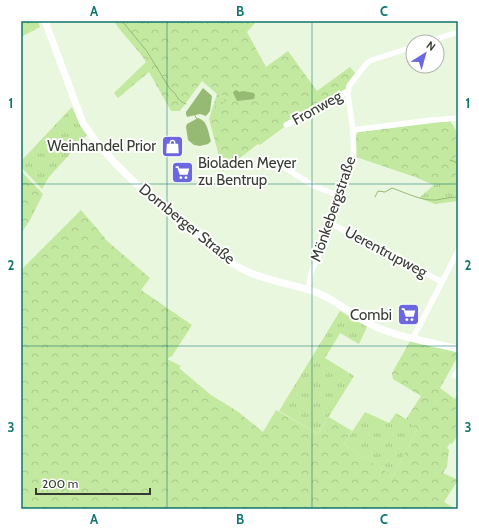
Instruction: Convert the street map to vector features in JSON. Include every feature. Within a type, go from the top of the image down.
[{"type":"main road","name":"Dornberger Straße","points":[[44,21],[84,123],[90,134],[132,179],[174,216],[231,262],[256,275],[308,290],[331,300],[376,326],[413,338],[458,348]]},
{"type":"street","points":[[445,36],[458,32]]},
{"type":"street","points":[[348,91],[349,86],[367,63],[405,49]]},
{"type":"street","name":"Mönkebergstraße","points":[[308,290],[311,273],[354,160],[353,130],[348,91]]},
{"type":"street","name":"Fronweg","points":[[286,125],[348,91]]},
{"type":"street","points":[[353,130],[458,118]]},
{"type":"street","points":[[285,168],[314,186],[340,196]]},
{"type":"street","name":"Uerentrupweg","points":[[330,223],[442,282]]},
{"type":"street","points":[[413,338],[458,251]]},
{"type":"street","points":[[455,376],[458,370]]},
{"type":"green space","points":[[21,21],[38,21],[40,27],[21,37]]},
{"type":"green space","points":[[114,21],[257,21],[247,32],[266,67],[288,51],[317,91],[350,67],[355,73],[347,84],[345,90],[280,130],[260,145],[258,144],[223,171],[209,119],[217,94],[202,81],[180,111],[171,111],[149,72],[118,98],[114,93],[146,62]]},
{"type":"green space","points":[[217,95],[227,95],[230,98],[215,109]]},
{"type":"green space","points":[[72,107],[80,125],[87,135],[49,177],[42,189],[21,167],[21,161]]},
{"type":"green space","points":[[450,121],[458,133],[458,178],[434,185],[356,157],[356,135],[358,132]]},
{"type":"green space","points":[[21,171],[43,194],[21,234]]},
{"type":"green space","points":[[458,178],[458,201],[435,204],[419,198],[434,185]]},
{"type":"green space","points":[[81,210],[105,239],[150,278],[141,290],[192,325],[172,356],[167,359],[181,366],[179,368],[211,395],[237,411],[263,432],[276,410],[318,434],[329,417],[352,431],[344,444],[393,476],[417,429],[406,419],[421,396],[393,379],[392,373],[410,341],[458,352],[458,356],[440,388],[455,399],[457,395],[458,396],[458,435],[452,444],[450,443],[447,448],[449,450],[447,467],[443,473],[458,480],[444,502],[456,509],[21,509],[21,270]]},
{"type":"green space","points":[[340,311],[367,327],[359,344],[340,333],[325,358],[354,376],[318,434],[279,411]]},
{"type":"green space","points":[[365,412],[389,423],[396,413],[406,419],[417,429],[393,476],[344,444]]},
{"type":"shaded area","points":[[203,88],[212,96],[210,111],[206,116],[200,114],[187,117],[186,112]]},
{"type":"shaded area","points":[[237,90],[239,92],[243,91],[254,93],[254,99],[237,101],[233,93]]},
{"type":"shaded area","points":[[198,118],[206,124],[211,141],[208,144],[200,146],[194,145],[188,140],[186,127],[187,124]]},
{"type":"waterway","points":[[122,21],[146,50],[170,89],[175,93],[180,101],[186,104]]},
{"type":"waterway","points":[[194,114],[197,119]]},
{"type":"waterway","points":[[450,160],[458,163]]},
{"type":"waterway","points":[[375,197],[378,191],[385,192],[392,188],[431,200],[458,197]]},
{"type":"place","name":"Weinhandel Prior","points":[[172,146]]},
{"type":"place","name":"Bioladen Meyer zu Bentrup","points":[[182,172]]},
{"type":"place","name":"Combi","points":[[408,315]]}]
